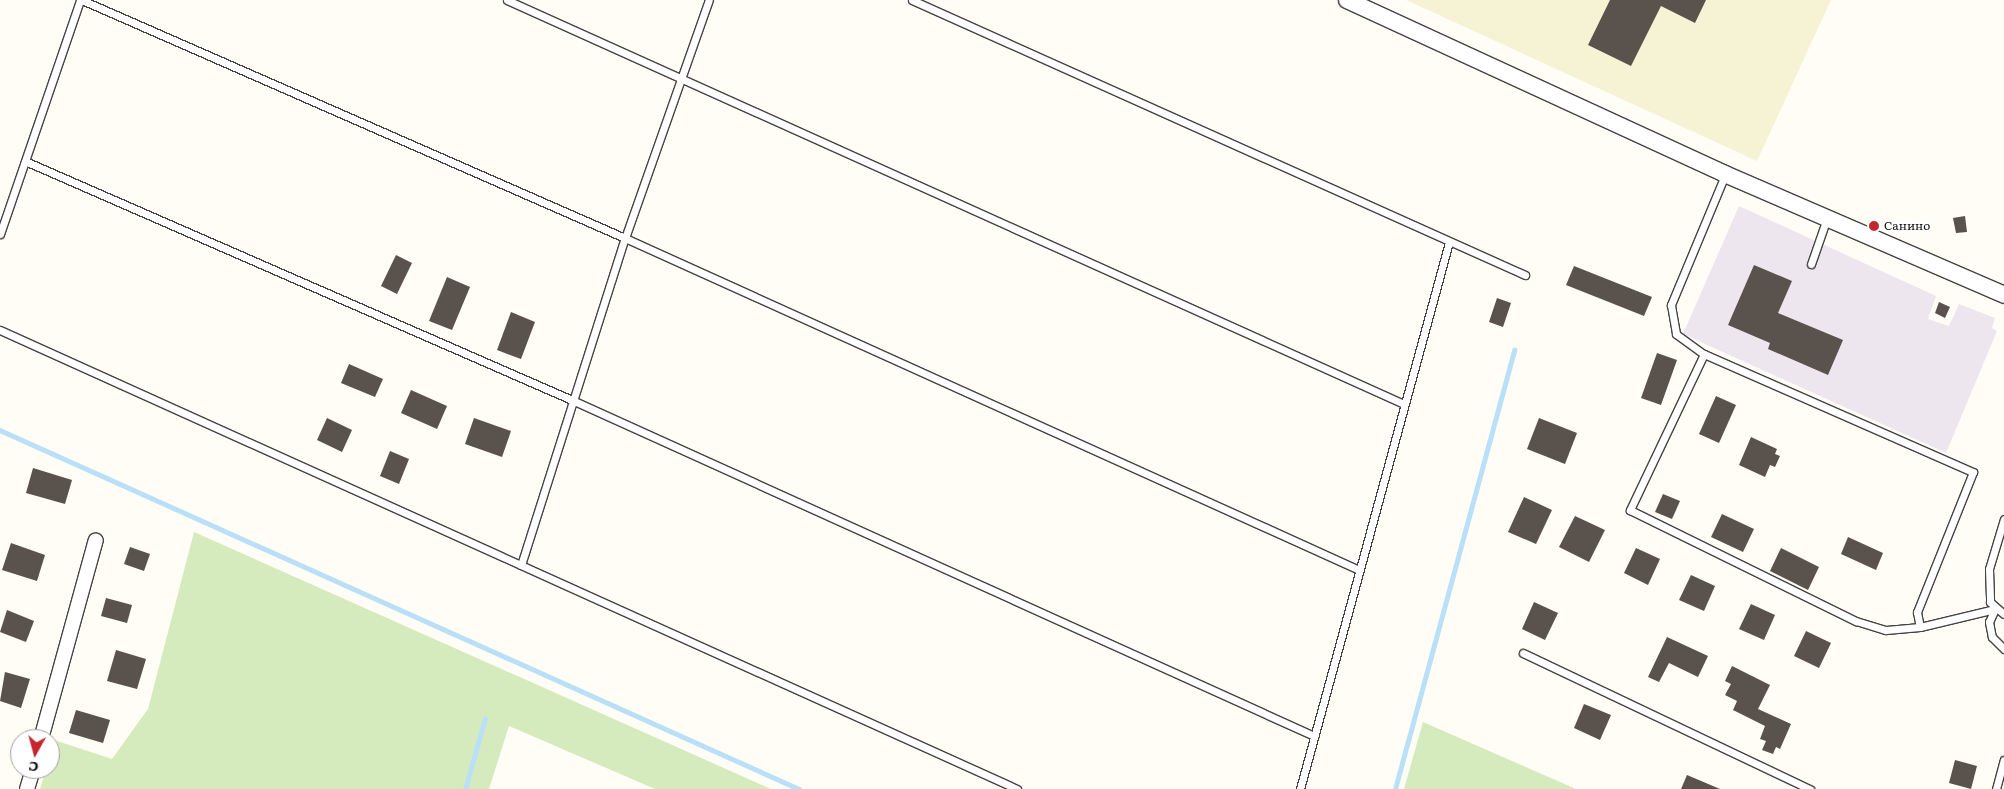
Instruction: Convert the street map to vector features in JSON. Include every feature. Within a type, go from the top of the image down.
[{"type":"street","points":[[1347,0],[1725,174],[2004,295]]},
{"type":"street","points":[[44,729],[96,540]]},
{"type":"lane","points":[[0,234],[81,0],[625,238],[1357,569]]},
{"type":"lane","points":[[507,0],[1404,404]]},
{"type":"lane","points":[[521,565],[625,238],[679,78],[708,0]]},
{"type":"lane","points":[[912,0],[1525,275]]},
{"type":"lane","points":[[25,161],[572,400],[1314,736]]},
{"type":"lane","points":[[1725,174],[1671,305],[1676,334],[1704,354],[1973,472],[1917,612],[1920,627]]},
{"type":"lane","points":[[1811,264],[1826,218]]},
{"type":"lane","points":[[1300,789],[1357,569],[1449,242]]},
{"type":"lane","points":[[0,330],[1017,789]]},
{"type":"lane","points":[[1704,354],[1630,510],[1856,621],[1886,630],[1920,627],[1995,609]]},
{"type":"lane","points":[[2004,519],[1989,570],[1990,602],[1995,609],[2004,614]]},
{"type":"lane","points":[[1995,609],[1989,622],[1990,630],[1992,637],[2004,649]]},
{"type":"lane","points":[[1523,653],[1810,789]]},
{"type":"lane","points":[[1996,789],[2004,760]]},
{"type":"shaded area","points":[[1406,0],[1831,0],[1757,161]]},
{"type":"shaded area","points":[[1739,206],[1936,296],[1928,319],[1949,326],[1959,304],[1995,318],[1992,328],[1997,331],[1946,453],[1683,334]]},
{"type":"green space","points":[[194,532],[771,789],[655,789],[509,726],[489,789],[40,789],[43,779],[60,779],[60,742],[112,759],[148,709]]},
{"type":"green space","points":[[1423,722],[1576,789],[1404,789]]},
{"type":"building","points":[[1610,0],[1706,0],[1695,23],[1661,6],[1631,66],[1588,45]]},
{"type":"building","points":[[1965,216],[1967,232],[1956,233],[1953,218]]},
{"type":"building","points":[[396,255],[412,263],[397,294],[381,286]]},
{"type":"building","points":[[1754,265],[1792,281],[1778,313],[1843,340],[1828,375],[1768,349],[1770,343],[1728,325]]},
{"type":"building","points":[[1574,266],[1652,297],[1644,316],[1566,285]]},
{"type":"building","points":[[447,277],[470,287],[452,330],[429,321]]},
{"type":"building","points":[[1497,298],[1511,303],[1503,327],[1489,322]]},
{"type":"building","points":[[1939,302],[1950,307],[1945,318],[1935,313]]},
{"type":"building","points":[[511,312],[535,322],[521,359],[497,350]]},
{"type":"building","points":[[1657,353],[1677,360],[1661,405],[1641,398]]},
{"type":"building","points":[[349,364],[383,379],[375,397],[341,383]]},
{"type":"building","points":[[411,390],[447,406],[437,429],[401,413]]},
{"type":"building","points":[[1716,396],[1736,405],[1719,443],[1699,434]]},
{"type":"building","points":[[327,418],[352,430],[342,452],[317,440]]},
{"type":"building","points":[[474,418],[511,431],[502,457],[465,444]]},
{"type":"building","points":[[1539,418],[1577,433],[1565,464],[1527,449]]},
{"type":"building","points":[[1751,437],[1777,449],[1775,454],[1780,456],[1775,467],[1770,465],[1765,477],[1739,465]]},
{"type":"building","points":[[390,451],[409,459],[399,484],[380,476]]},
{"type":"building","points":[[33,468],[72,480],[65,504],[26,493]]},
{"type":"building","points":[[1663,494],[1680,501],[1672,519],[1655,512]]},
{"type":"building","points":[[1524,497],[1552,510],[1536,544],[1508,532]]},
{"type":"building","points":[[1722,514],[1754,529],[1743,552],[1711,537]]},
{"type":"building","points":[[1575,516],[1605,530],[1589,562],[1559,547]]},
{"type":"building","points":[[1848,537],[1883,553],[1876,570],[1841,554]]},
{"type":"building","points":[[11,543],[45,555],[37,581],[2,570]]},
{"type":"building","points":[[130,547],[150,554],[144,571],[124,564]]},
{"type":"building","points":[[1636,548],[1660,559],[1648,585],[1624,573]]},
{"type":"building","points":[[1781,548],[1819,567],[1808,590],[1770,571]]},
{"type":"building","points":[[1691,575],[1715,586],[1704,611],[1679,600]]},
{"type":"building","points":[[106,598],[132,605],[127,623],[101,616]]},
{"type":"building","points":[[1534,602],[1558,613],[1545,640],[1522,629]]},
{"type":"building","points":[[1751,604],[1775,615],[1764,640],[1739,629]]},
{"type":"building","points":[[7,610],[34,621],[26,642],[0,632]]},
{"type":"building","points":[[1806,631],[1831,643],[1819,668],[1794,656]]},
{"type":"building","points":[[1667,637],[1708,656],[1698,677],[1669,663],[1659,682],[1648,677]]},
{"type":"building","points":[[116,650],[146,659],[137,689],[107,681]]},
{"type":"building","points":[[1732,666],[1770,685],[1758,709],[1791,724],[1780,749],[1776,747],[1773,754],[1762,750],[1766,741],[1760,739],[1765,726],[1733,710],[1737,701],[1725,695],[1731,684],[1725,681]]},
{"type":"building","points":[[5,672],[30,679],[21,708],[0,701]]},
{"type":"building","points":[[1584,704],[1611,715],[1600,740],[1574,728]]},
{"type":"building","points":[[76,710],[110,720],[103,743],[69,733]]},
{"type":"building","points":[[1955,760],[1977,766],[1971,789],[1949,783]]},
{"type":"building","points":[[1687,775],[1720,789],[1681,789]]},
{"type":"waterway","points":[[1395,789],[1514,350]]},
{"type":"waterway","points":[[0,430],[799,789]]},
{"type":"waterway","points":[[465,789],[485,719]]},
{"type":"place","name":"Санино","points":[[1874,226]]}]
